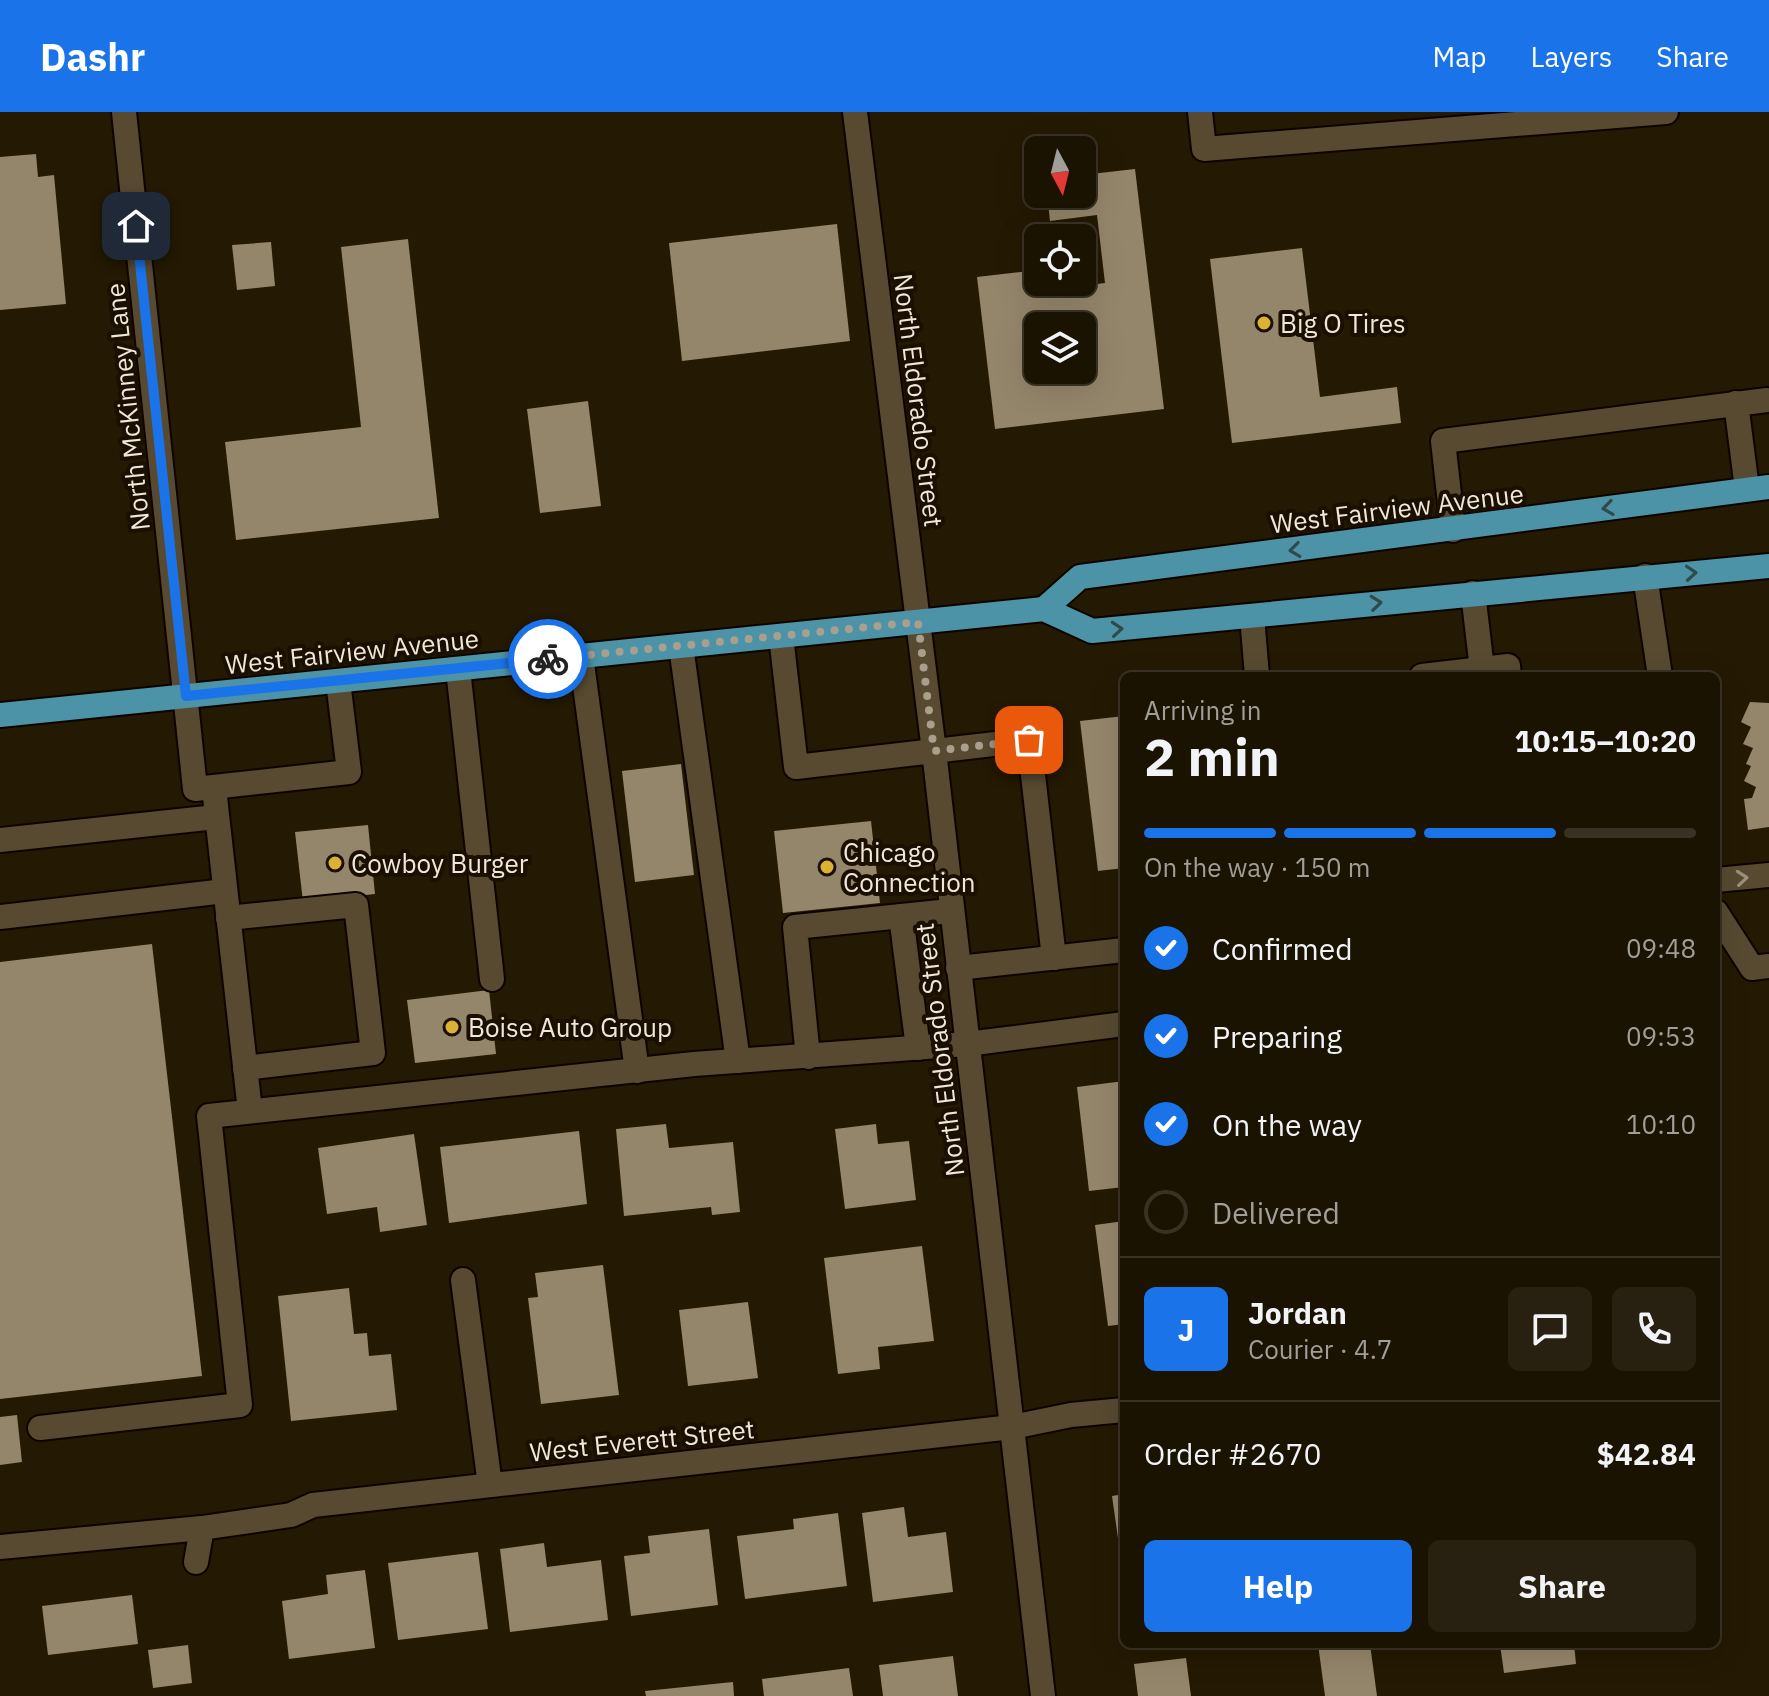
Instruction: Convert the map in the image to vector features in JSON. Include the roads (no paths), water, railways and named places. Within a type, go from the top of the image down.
[{"type":"main road","name":"West Fairview Avenue","points":[[0,715],[1044,609],[1080,577],[1758,488]]},
{"type":"main road","points":[[1044,609],[1092,631],[1769,566]]},
{"type":"street","name":"North McKinney Lane","points":[[124,112],[195,789],[214,788]]},
{"type":"street","points":[[1200,112],[1204,149],[1666,112]]},
{"type":"street","name":"North Eldorado Street","points":[[859,113],[1043,1696]]},
{"type":"street","points":[[1453,530],[1443,441],[1767,400]]},
{"type":"street","points":[[1736,403],[1758,488]]},
{"type":"street","points":[[1645,576],[1659,672]]},
{"type":"street","points":[[1473,593],[1482,669]]},
{"type":"street","points":[[1252,616],[1257,672]]},
{"type":"street","points":[[781,636],[796,767],[1029,740],[1054,958]]},
{"type":"street","points":[[681,646],[738,1061]]},
{"type":"street","points":[[581,656],[637,1071]]},
{"type":"street","points":[[1456,672],[1508,666],[1509,672]]},
{"type":"street","points":[[458,669],[492,979]]},
{"type":"street","points":[[250,1111],[214,788],[349,772],[338,681]]},
{"type":"street","points":[[0,840],[216,817]]},
{"type":"street","points":[[1720,880],[1769,875]]},
{"type":"street","points":[[0,917],[225,891]]},
{"type":"street","points":[[228,918],[356,905],[373,1053],[245,1068]]},
{"type":"street","points":[[808,1057],[795,927],[950,911]]},
{"type":"street","points":[[901,916],[918,1048]]},
{"type":"street","points":[[1720,920],[1752,968],[1769,966]]},
{"type":"street","points":[[958,968],[1120,950]]},
{"type":"street","points":[[40,1428],[240,1405],[209,1116],[738,1061],[967,1044],[1120,1025]]},
{"type":"street","points":[[463,1280],[490,1485]]},
{"type":"street","name":"West Everett Street","points":[[0,1547],[202,1528],[291,1515],[313,1505],[1012,1427],[1071,1415],[1120,1410]]},
{"type":"street","points":[[196,1562],[202,1528]]},
{"type":"place","name":"Big O Tires","points":[[1264,323]]},
{"type":"place","name":"Cowboy Burger","points":[[335,863]]},
{"type":"place","name":"Chicago Connection","points":[[827,867]]},
{"type":"place","name":"Boise Auto Group","points":[[452,1027]]}]
